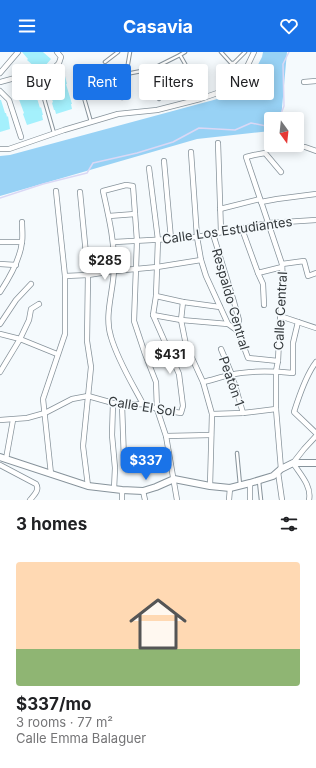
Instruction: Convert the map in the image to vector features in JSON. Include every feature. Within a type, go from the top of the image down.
[{"type":"street","points":[[0,74],[18,52]]},
{"type":"street","points":[[0,82],[55,67],[59,62],[60,57],[57,52]]},
{"type":"street","points":[[0,149],[9,148],[118,114],[157,110],[200,99],[229,88],[245,71],[254,52]]},
{"type":"street","points":[[304,82],[316,81]]},
{"type":"street","points":[[0,91],[9,100],[21,137]]},
{"type":"street","points":[[218,143],[221,232]]},
{"type":"street","points":[[305,147],[316,152]]},
{"type":"street","points":[[191,152],[197,237],[201,260],[206,276],[228,324],[238,331]]},
{"type":"street","name":"Calle Central","points":[[281,172],[265,153],[246,157],[282,266],[283,282],[278,361],[276,371],[276,409],[282,500]]},
{"type":"street","points":[[164,161],[171,239]]},
{"type":"street","points":[[149,168],[158,240],[158,267],[153,315],[181,320],[228,324]]},
{"type":"street","points":[[143,404],[119,358],[111,337],[108,320],[114,271],[114,242],[104,191],[126,185],[133,186],[137,241],[134,321],[156,382],[156,409],[166,436],[177,500]]},
{"type":"street","points":[[51,474],[43,399],[65,334],[66,276],[56,191]]},
{"type":"street","points":[[80,192],[88,275],[87,341],[91,367],[83,446],[88,486]]},
{"type":"street","points":[[220,209],[261,201],[316,194]]},
{"type":"street","points":[[109,216],[135,214]]},
{"type":"street","name":"Calle Los Estudiantes","points":[[114,242],[197,237],[269,224],[316,220]]},
{"type":"street","points":[[0,292],[16,265],[22,242],[22,222]]},
{"type":"street","points":[[242,229],[263,284],[264,305]]},
{"type":"street","name":"Respaldo Central","points":[[213,234],[239,320],[238,331],[248,358],[278,361]]},
{"type":"street","points":[[0,242],[22,242]]},
{"type":"street","points":[[66,276],[158,267],[201,260]]},
{"type":"street","points":[[258,273],[304,261],[308,276],[316,273]]},
{"type":"street","points":[[0,264],[16,265]]},
{"type":"street","points":[[0,324],[16,300],[31,284]]},
{"type":"street","points":[[156,296],[183,302],[220,307]]},
{"type":"street","points":[[183,302],[181,320],[186,345],[203,382],[212,414],[210,486]]},
{"type":"street","points":[[0,372],[2,364],[20,339],[29,320],[31,309],[39,304]]},
{"type":"street","name":"Calle El Sol","points":[[88,396],[122,405],[143,404],[156,409],[181,413],[183,406],[179,374],[153,315]]},
{"type":"street","points":[[280,316],[316,328]]},
{"type":"street","points":[[203,382],[258,371],[293,373],[293,343],[298,322]]},
{"type":"street","points":[[0,334],[20,339],[58,354]]},
{"type":"street","name":"Peatón 1","points":[[221,349],[232,375],[243,413]]},
{"type":"street","points":[[13,420],[2,458],[88,486],[144,491],[174,479],[230,488],[250,484],[273,476],[293,463],[316,435],[294,412],[308,375],[316,362]]},
{"type":"street","points":[[0,420],[27,418],[45,413],[72,400],[88,396]]},
{"type":"street","points":[[113,403],[112,435],[115,468],[114,489]]},
{"type":"street","points":[[122,405],[124,460]]},
{"type":"street","points":[[212,414],[243,413],[276,409]]},
{"type":"street","points":[[166,436],[211,434]]},
{"type":"street","points":[[293,463],[316,463]]},
{"type":"street","points":[[293,463],[308,485],[310,496],[309,500]]},
{"type":"street","points":[[0,465],[36,484],[38,490],[30,500]]},
{"type":"street","points":[[250,484],[250,500]]},
{"type":"street","points":[[229,500],[230,488]]},
{"type":"street","points":[[122,490],[122,500]]},
{"type":"street","points":[[144,491],[145,500]]},
{"type":"lane","points":[[105,62],[118,52]]},
{"type":"lane","points":[[128,64],[130,52]]},
{"type":"lane","points":[[162,64],[184,52]]},
{"type":"lane","points":[[221,52],[234,63],[245,52]]},
{"type":"lane","points":[[180,55],[185,64]]},
{"type":"lane","points":[[44,100],[54,134]]},
{"type":"lane","points":[[85,100],[91,122]]},
{"type":"lane","points":[[237,453],[240,486]]},
{"type":"lane","points":[[259,481],[261,500]]},
{"type":"shaded area","points":[[263,52],[287,52],[282,112],[264,112],[264,132],[197,139],[0,196],[0,156],[10,155],[216,99],[274,100],[274,64],[258,64]]},
{"type":"building","points":[[22,52],[43,52],[51,59],[47,64],[32,64],[27,60],[28,59]]},
{"type":"building","points":[[65,76],[72,109],[56,114],[52,103],[52,100],[65,100]]},
{"type":"building","points":[[0,100],[7,117],[8,116],[10,129],[0,132]]},
{"type":"building","points":[[19,100],[38,100],[40,108],[41,107],[43,120],[27,125],[23,114],[24,113]]},
{"type":"waterway","points":[[282,112],[284,106],[283,64],[289,52]]},
{"type":"waterway","points":[[0,198],[43,184],[87,173],[93,163],[137,153],[173,142],[199,128],[235,130],[251,123],[264,126]]}]
